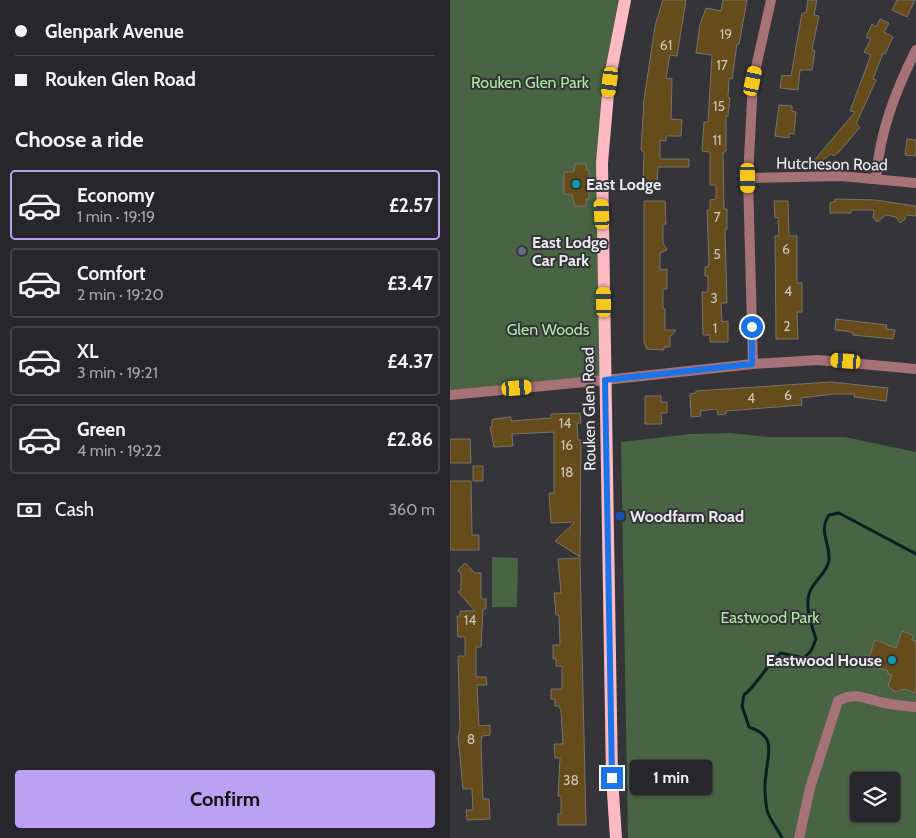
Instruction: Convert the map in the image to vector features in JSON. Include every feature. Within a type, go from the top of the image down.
[{"type":"main road","name":"Rouken Glen Road","points":[[616,838],[614,819],[602,163],[610,82],[625,0]]},
{"type":"main road","name":"Rouken Glen Road","points":[[610,838],[614,819]]},
{"type":"street","points":[[752,364],[748,178],[753,81],[771,0]]},
{"type":"street","points":[[876,178],[881,136],[888,112],[916,50]]},
{"type":"street","name":"Hutcheson Road","points":[[748,178],[812,176],[876,178],[916,183]]},
{"type":"street","points":[[450,394],[752,364],[834,360],[916,369]]},
{"type":"street","points":[[799,838],[810,788],[838,701],[847,696],[857,695],[884,703],[916,707]]},
{"type":"green space","name":"Rouken Glen Park","points":[[450,0],[625,0],[609,82],[605,380],[450,395]]},
{"type":"green space","name":"Eastwood Park","points":[[730,433],[769,437],[845,437],[916,452],[916,838],[628,838],[621,442],[691,434]]},
{"type":"green space","points":[[492,557],[518,558],[517,607],[492,607]]},
{"type":"building","points":[[663,0],[686,0],[677,56],[670,55],[666,78],[672,79],[671,119],[682,120],[681,136],[666,136],[666,141],[660,140],[660,159],[689,159],[689,167],[658,167],[657,184],[643,184],[644,152],[641,150],[644,100],[655,26]]},
{"type":"building","points":[[723,0],[747,0],[739,44],[737,44],[732,79],[729,78],[728,97],[730,98],[728,116],[726,116],[726,151],[723,153],[724,209],[727,209],[727,229],[725,230],[727,303],[721,303],[722,322],[728,321],[728,342],[710,342],[710,335],[703,335],[702,292],[708,292],[708,276],[705,276],[705,267],[708,267],[709,261],[707,210],[710,210],[710,200],[716,199],[716,185],[710,185],[710,152],[702,151],[704,122],[708,122],[712,55],[696,53],[700,25],[706,8],[721,11]]},
{"type":"building","points":[[808,0],[817,0],[814,15],[819,16],[812,50],[815,51],[812,70],[800,70],[798,90],[780,88],[782,75],[791,76],[802,13],[806,13]]},
{"type":"building","points":[[897,0],[915,0],[907,17],[892,10]]},
{"type":"building","points":[[880,19],[889,23],[884,32],[893,37],[885,54],[883,53],[873,79],[876,80],[856,124],[860,127],[839,152],[834,156],[831,154],[815,166],[812,163],[855,112],[850,111],[871,55],[864,52],[871,39],[866,37],[872,24],[876,27]]},
{"type":"building","points":[[779,105],[792,106],[792,111],[796,112],[794,134],[789,133],[789,138],[775,136]]},
{"type":"building","points":[[907,139],[916,140],[916,156],[905,155]]},
{"type":"building","name":"East Lodge","points":[[575,164],[586,164],[586,170],[589,170],[589,199],[586,199],[586,206],[575,206],[572,195],[564,194],[564,172],[574,172]]},
{"type":"building","points":[[835,199],[875,200],[916,206],[916,216],[906,215],[905,219],[900,223],[896,217],[886,215],[877,222],[873,217],[874,210],[851,210],[851,213],[830,213],[830,203],[835,201]]},
{"type":"building","points":[[644,201],[665,201],[666,224],[663,224],[663,243],[667,250],[660,253],[660,270],[667,269],[667,289],[663,289],[663,309],[665,309],[665,330],[676,330],[670,337],[670,347],[664,347],[664,350],[647,349],[644,342]]},
{"type":"building","points":[[774,201],[788,201],[789,236],[797,236],[797,283],[802,283],[802,312],[797,312],[798,339],[776,339],[775,236],[779,236],[778,217],[775,218]]},
{"type":"building","points":[[836,319],[887,325],[886,329],[895,330],[893,339],[853,335],[853,333],[846,331],[835,330]]},
{"type":"building","points":[[831,382],[888,388],[886,401],[854,397],[855,394],[833,394],[801,398],[802,405],[726,411],[726,414],[718,415],[717,409],[700,411],[701,416],[691,417],[690,394],[696,393],[696,391]]},
{"type":"building","points":[[645,396],[661,396],[661,402],[667,402],[667,413],[661,413],[662,424],[645,424]]},
{"type":"building","points":[[580,413],[581,423],[577,423],[578,440],[581,440],[580,557],[555,541],[575,522],[551,523],[549,493],[554,493],[554,432],[512,434],[513,446],[494,447],[490,427],[492,427],[492,420],[494,419],[511,417],[511,421],[551,418],[551,414]]},
{"type":"building","points":[[450,439],[470,439],[471,463],[450,463]]},
{"type":"building","points":[[473,466],[483,466],[483,481],[473,481]]},
{"type":"building","points":[[450,481],[471,481],[472,535],[479,535],[479,550],[450,550]]},
{"type":"building","points":[[580,558],[586,825],[558,825],[558,814],[561,814],[561,796],[558,796],[560,758],[555,758],[554,744],[563,744],[561,711],[559,706],[555,706],[555,699],[551,699],[551,689],[562,689],[562,666],[556,666],[556,659],[553,659],[553,645],[560,645],[559,615],[556,615],[554,593],[561,593],[558,559]]},
{"type":"building","points":[[465,563],[475,573],[481,573],[481,599],[486,599],[486,609],[483,609],[481,647],[476,647],[476,677],[486,677],[487,685],[477,685],[479,726],[490,725],[490,735],[482,736],[481,743],[483,799],[489,799],[490,819],[467,820],[466,810],[473,810],[472,789],[463,789],[458,736],[460,730],[458,656],[465,656],[465,637],[458,637],[457,616],[460,616],[460,611],[475,611],[458,592],[461,589],[461,574],[458,570]]},
{"type":"building","name":"Eastwood House","points":[[902,631],[913,635],[912,640],[916,641],[916,693],[905,689],[895,692],[888,686],[892,675],[888,674],[888,671],[867,664],[875,640],[896,648]]},
{"type":"waterway","points":[[782,838],[766,806],[765,784],[769,746],[764,735],[749,727],[742,706],[744,695],[781,653],[804,658],[811,651],[816,639],[808,612],[808,598],[813,586],[825,571],[829,560],[824,532],[826,521],[829,515],[839,513],[916,554]]},
{"type":"place","name":"East Lodge","points":[[576,184]]},
{"type":"place","name":"East Lodge Car Park","points":[[522,251]]},
{"type":"place","name":"Woodfarm Road","points":[[620,516]]},
{"type":"place","name":"Eastwood House","points":[[892,660]]},
{"type":"route","points":[[612,778],[605,380],[752,364],[752,327]]},
{"type":"park label","name":"Glen Woods","points":[[548,329]]}]
